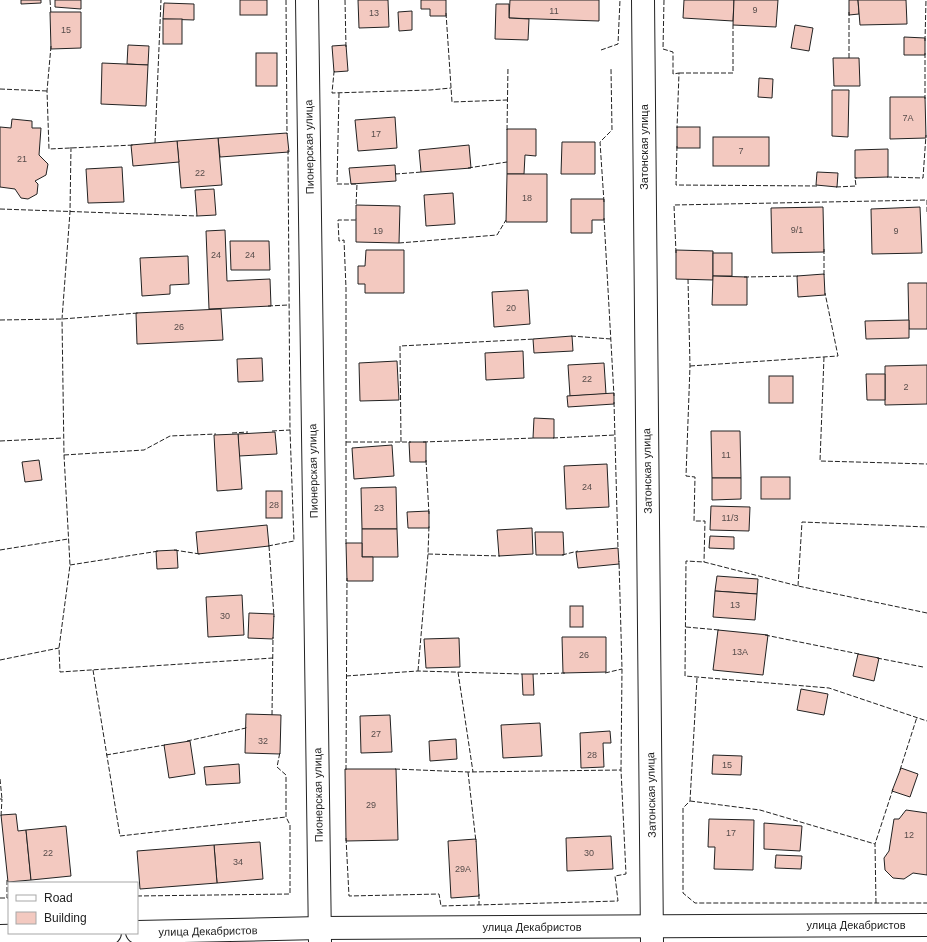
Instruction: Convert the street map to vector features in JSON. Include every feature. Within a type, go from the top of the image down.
[{"type":"street","name":"Пионерская улица","points":[[307,0],[320,935]]},
{"type":"street","name":"Затонская улица","points":[[643,0],[652,934]]},
{"type":"street","name":"улица Декабристов","points":[[138,932],[320,935],[652,934],[927,925]]},
{"type":"street","points":[[0,936],[73,934]]},
{"type":"building","points":[[21,0],[41,0],[41,3],[21,4]]},
{"type":"building","points":[[55,0],[81,0],[81,9],[55,7]]},
{"type":"building","points":[[240,0],[267,0],[267,15],[240,15]]},
{"type":"building","points":[[358,0],[388,0],[389,27],[359,28]]},
{"type":"building","points":[[421,0],[446,0],[446,16],[430,16],[430,9],[421,9]]},
{"type":"building","points":[[510,0],[599,0],[599,21],[509,18]]},
{"type":"building","points":[[684,0],[734,0],[733,21],[683,18]]},
{"type":"building","points":[[734,0],[778,0],[776,27],[733,25]]},
{"type":"building","points":[[849,0],[858,0],[859,14],[849,15]]},
{"type":"building","points":[[858,0],[906,0],[907,24],[860,25]]},
{"type":"building","points":[[164,3],[194,4],[194,20],[163,19]]},
{"type":"building","points":[[496,4],[509,4],[509,18],[529,19],[528,40],[495,39]]},
{"type":"building","points":[[412,11],[412,30],[399,31],[398,12]]},
{"type":"building","points":[[50,12],[81,12],[81,48],[51,49]]},
{"type":"building","points":[[163,19],[182,19],[182,44],[163,44]]},
{"type":"building","points":[[795,25],[813,28],[809,51],[791,48]]},
{"type":"building","points":[[904,37],[925,38],[925,55],[904,55]]},
{"type":"building","points":[[128,45],[149,46],[148,65],[127,64]]},
{"type":"building","points":[[346,45],[348,71],[334,72],[332,46]]},
{"type":"building","points":[[256,53],[277,53],[277,86],[256,86]]},
{"type":"building","points":[[833,58],[859,58],[860,86],[834,86]]},
{"type":"building","points":[[102,63],[148,65],[146,106],[101,104]]},
{"type":"building","points":[[759,78],[773,79],[772,98],[758,97]]},
{"type":"building","points":[[832,90],[849,90],[848,137],[832,136]]},
{"type":"building","points":[[890,97],[925,97],[926,138],[890,139]]},
{"type":"building","points":[[395,117],[397,148],[358,151],[355,120]]},
{"type":"building","points":[[12,119],[32,121],[32,128],[41,128],[39,155],[48,164],[46,175],[35,181],[38,184],[37,194],[28,199],[21,198],[15,189],[0,187],[0,127],[11,128]]},
{"type":"building","points":[[677,127],[700,127],[700,148],[677,148]]},
{"type":"building","points":[[507,129],[536,129],[536,156],[525,155],[524,174],[507,174]]},
{"type":"building","points":[[287,133],[289,152],[220,157],[218,138]]},
{"type":"building","points":[[713,137],[769,137],[769,166],[713,166]]},
{"type":"building","points":[[218,138],[222,185],[181,188],[177,141]]},
{"type":"building","points":[[177,141],[179,162],[133,166],[131,145]]},
{"type":"building","points":[[562,142],[595,142],[595,174],[561,174]]},
{"type":"building","points":[[469,145],[471,168],[421,172],[419,150]]},
{"type":"building","points":[[888,149],[888,177],[855,178],[855,150]]},
{"type":"building","points":[[395,165],[396,181],[351,184],[349,168]]},
{"type":"building","points":[[122,167],[124,202],[88,203],[86,169]]},
{"type":"building","points":[[817,172],[838,173],[837,187],[816,185]]},
{"type":"building","points":[[507,174],[547,174],[547,222],[506,222]]},
{"type":"building","points":[[214,189],[216,215],[197,216],[195,190]]},
{"type":"building","points":[[453,193],[455,224],[426,226],[424,195]]},
{"type":"building","points":[[571,199],[604,199],[604,220],[592,220],[592,233],[571,233]]},
{"type":"building","points":[[356,205],[400,206],[399,243],[356,242]]},
{"type":"building","points":[[823,207],[824,252],[772,253],[771,208]]},
{"type":"building","points":[[920,207],[922,253],[872,254],[871,209]]},
{"type":"building","points":[[225,230],[227,281],[270,279],[271,306],[209,309],[206,231]]},
{"type":"building","points":[[230,241],[269,241],[270,270],[231,270]]},
{"type":"building","points":[[366,250],[404,250],[404,293],[365,293],[365,284],[358,284],[358,266],[365,266]]},
{"type":"building","points":[[676,250],[713,251],[713,280],[676,279]]},
{"type":"building","points":[[713,253],[732,253],[732,276],[713,276]]},
{"type":"building","points":[[188,256],[189,284],[170,285],[170,294],[142,296],[140,258]]},
{"type":"building","points":[[824,274],[825,295],[798,297],[797,276]]},
{"type":"building","points":[[713,276],[747,277],[747,305],[712,305]]},
{"type":"building","points":[[908,283],[927,283],[927,329],[909,329]]},
{"type":"building","points":[[528,290],[530,324],[494,327],[492,292]]},
{"type":"building","points":[[221,309],[223,340],[137,344],[136,313]]},
{"type":"building","points":[[909,320],[909,338],[866,339],[865,321]]},
{"type":"building","points":[[572,336],[573,351],[534,353],[533,339]]},
{"type":"building","points":[[523,351],[524,378],[486,380],[485,353]]},
{"type":"building","points":[[262,358],[263,381],[238,382],[237,359]]},
{"type":"building","points":[[397,361],[399,400],[360,401],[359,363]]},
{"type":"building","points":[[604,363],[606,394],[570,396],[568,365]]},
{"type":"building","points":[[927,365],[927,404],[885,405],[885,366]]},
{"type":"building","points":[[866,374],[885,374],[885,400],[867,400]]},
{"type":"building","points":[[769,376],[793,376],[793,403],[769,403]]},
{"type":"building","points":[[614,393],[614,404],[568,407],[567,396]]},
{"type":"building","points":[[534,418],[554,419],[554,438],[533,438]]},
{"type":"building","points":[[711,431],[740,431],[741,478],[712,478]]},
{"type":"building","points":[[275,432],[277,454],[239,456],[238,434]]},
{"type":"building","points":[[238,434],[242,489],[217,491],[214,435]]},
{"type":"building","points":[[409,442],[426,442],[426,462],[410,462]]},
{"type":"building","points":[[392,445],[394,476],[354,479],[352,448]]},
{"type":"building","points":[[39,460],[42,480],[25,482],[22,462]]},
{"type":"building","points":[[607,464],[609,507],[566,509],[564,466]]},
{"type":"building","points":[[761,477],[790,477],[790,499],[761,499]]},
{"type":"building","points":[[712,478],[741,478],[741,499],[712,500]]},
{"type":"building","points":[[396,487],[397,529],[362,529],[361,488]]},
{"type":"building","points":[[266,491],[282,491],[282,518],[266,518]]},
{"type":"building","points":[[711,506],[750,507],[749,531],[710,530]]},
{"type":"building","points":[[429,511],[429,528],[408,528],[407,512]]},
{"type":"building","points":[[267,525],[269,546],[198,554],[196,532]]},
{"type":"building","points":[[532,528],[533,554],[499,556],[497,530]]},
{"type":"building","points":[[362,529],[397,529],[398,557],[362,557]]},
{"type":"building","points":[[535,532],[563,532],[564,555],[536,555]]},
{"type":"building","points":[[710,536],[734,537],[734,549],[709,548]]},
{"type":"building","points":[[346,543],[362,543],[362,557],[373,557],[373,581],[347,581]]},
{"type":"building","points":[[618,548],[619,564],[578,568],[576,552]]},
{"type":"building","points":[[177,550],[178,568],[157,569],[156,551]]},
{"type":"building","points":[[717,576],[758,579],[757,594],[715,591]]},
{"type":"building","points":[[715,591],[757,594],[755,620],[713,617]]},
{"type":"building","points":[[242,595],[244,635],[208,637],[206,597]]},
{"type":"building","points":[[570,606],[583,606],[583,627],[570,627]]},
{"type":"building","points":[[249,613],[274,614],[273,639],[248,638]]},
{"type":"building","points":[[718,630],[768,635],[763,675],[713,670]]},
{"type":"building","points":[[562,637],[606,637],[606,672],[563,673]]},
{"type":"building","points":[[459,638],[460,667],[426,668],[424,639]]},
{"type":"building","points":[[858,654],[879,658],[874,681],[853,676]]},
{"type":"building","points":[[522,674],[533,674],[534,695],[523,695]]},
{"type":"building","points":[[801,689],[828,694],[824,715],[797,710]]},
{"type":"building","points":[[246,714],[281,715],[280,754],[245,753]]},
{"type":"building","points":[[390,715],[392,752],[361,753],[360,716]]},
{"type":"building","points":[[540,723],[542,756],[503,758],[501,725]]},
{"type":"building","points":[[610,731],[611,743],[603,743],[604,767],[581,768],[580,733]]},
{"type":"building","points":[[456,739],[457,759],[430,761],[429,741]]},
{"type":"building","points":[[190,741],[195,774],[169,778],[164,745]]},
{"type":"building","points":[[713,755],[742,756],[741,775],[712,774]]},
{"type":"building","points":[[239,764],[240,783],[206,785],[204,767]]},
{"type":"building","points":[[901,768],[918,774],[910,797],[892,791]]},
{"type":"building","points":[[345,769],[396,769],[398,840],[346,841]]},
{"type":"building","points":[[906,810],[927,813],[927,875],[913,873],[904,879],[893,878],[885,870],[884,858],[889,851],[894,819],[899,819]]},
{"type":"building","points":[[16,814],[18,831],[26,830],[31,880],[8,882],[1,815]]},
{"type":"building","points":[[709,819],[754,820],[753,870],[714,869],[715,847],[708,847]]},
{"type":"building","points":[[764,823],[802,826],[800,851],[764,849]]},
{"type":"building","points":[[66,826],[71,876],[31,880],[26,830]]},
{"type":"building","points":[[611,836],[613,869],[567,871],[566,838]]},
{"type":"building","points":[[476,839],[479,896],[451,898],[448,841]]},
{"type":"building","points":[[260,842],[263,879],[217,883],[214,845]]},
{"type":"building","points":[[214,845],[217,883],[140,889],[137,851]]},
{"type":"building","points":[[776,855],[802,856],[801,869],[775,868]]},
{"type":"fence","points":[[50,0],[51,14]]},
{"type":"fence","points":[[155,143],[161,0]]},
{"type":"fence","points":[[286,0],[287,134]]},
{"type":"fence","points":[[345,0],[346,47]]},
{"type":"fence","points":[[601,50],[618,44],[620,0]]},
{"type":"fence","points":[[664,0],[663,49],[673,52],[673,74],[679,73],[677,128]]},
{"type":"fence","points":[[925,41],[926,0]]},
{"type":"fence","points":[[849,12],[849,58]]},
{"type":"fence","points":[[446,13],[452,102],[507,100]]},
{"type":"fence","points":[[679,73],[733,73],[733,25]]},
{"type":"fence","points":[[51,46],[47,91],[49,149],[134,145]]},
{"type":"fence","points":[[925,53],[925,99]]},
{"type":"fence","points":[[507,130],[508,67]]},
{"type":"fence","points":[[604,202],[600,142],[612,130],[611,69]]},
{"type":"fence","points":[[335,71],[332,93],[451,88]]},
{"type":"fence","points":[[0,89],[47,91]]},
{"type":"fence","points":[[339,93],[337,184],[357,184],[356,206]]},
{"type":"fence","points":[[887,177],[923,178],[926,135]]},
{"type":"fence","points":[[677,146],[676,185],[818,186]]},
{"type":"fence","points":[[71,147],[70,212],[62,319],[64,455],[70,565],[59,648],[60,672],[273,658]]},
{"type":"fence","points":[[268,546],[294,541],[290,430],[288,150]]},
{"type":"fence","points":[[468,168],[507,162]]},
{"type":"fence","points":[[396,173],[422,172]]},
{"type":"fence","points":[[836,187],[856,186],[855,178],[857,178]]},
{"type":"fence","points":[[676,253],[674,205],[927,200],[927,214]]},
{"type":"fence","points":[[0,209],[197,216]]},
{"type":"fence","points":[[346,544],[346,288],[344,240],[339,241],[338,220],[356,220],[356,218]]},
{"type":"fence","points":[[604,218],[614,396]]},
{"type":"fence","points":[[399,243],[497,235],[506,220]]},
{"type":"fence","points":[[824,249],[824,275]]},
{"type":"fence","points":[[744,277],[800,276]]},
{"type":"fence","points":[[688,279],[690,366],[686,476],[695,477],[694,521],[705,521],[704,562]]},
{"type":"fence","points":[[690,366],[838,356],[825,293]]},
{"type":"fence","points":[[268,306],[288,305]]},
{"type":"fence","points":[[0,320],[62,319],[138,313]]},
{"type":"fence","points":[[571,336],[611,339]]},
{"type":"fence","points":[[401,442],[400,346],[535,339]]},
{"type":"fence","points":[[824,357],[820,461],[927,464]]},
{"type":"fence","points":[[614,402],[618,549]]},
{"type":"fence","points":[[272,431],[290,430]]},
{"type":"fence","points":[[232,433],[248,432]]},
{"type":"fence","points":[[64,455],[144,450],[170,436],[216,434]]},
{"type":"fence","points":[[553,438],[615,435]]},
{"type":"fence","points":[[0,441],[63,438]]},
{"type":"fence","points":[[423,442],[535,438]]},
{"type":"fence","points":[[346,442],[411,442]]},
{"type":"fence","points":[[426,460],[429,514]]},
{"type":"fence","points":[[798,586],[802,522],[927,527]]},
{"type":"fence","points":[[418,671],[429,526]]},
{"type":"fence","points":[[0,550],[68,539]]},
{"type":"fence","points":[[269,546],[274,617]]},
{"type":"fence","points":[[174,550],[200,554]]},
{"type":"fence","points":[[70,565],[159,551]]},
{"type":"fence","points":[[562,555],[578,551]]},
{"type":"fence","points":[[428,554],[500,556]]},
{"type":"fence","points":[[346,838],[349,896],[439,894],[441,906],[618,901],[615,876],[626,874],[621,770],[622,669],[619,561]]},
{"type":"fence","points":[[927,613],[798,586],[704,562],[686,561],[685,676],[829,688],[927,721]]},
{"type":"fence","points":[[346,770],[347,578]]},
{"type":"fence","points":[[686,627],[719,630]]},
{"type":"fence","points":[[765,635],[859,654]]},
{"type":"fence","points":[[272,715],[273,637]]},
{"type":"fence","points":[[0,660],[59,648]]},
{"type":"fence","points":[[877,658],[923,667]]},
{"type":"fence","points":[[605,673],[622,669]]},
{"type":"fence","points":[[93,670],[120,836],[286,817]]},
{"type":"fence","points":[[346,676],[418,671],[522,674]]},
{"type":"fence","points":[[458,672],[473,772]]},
{"type":"fence","points":[[533,674],[565,673]]},
{"type":"fence","points":[[697,678],[690,801],[683,808],[683,893],[695,903],[927,903]]},
{"type":"fence","points":[[900,770],[917,717]]},
{"type":"fence","points":[[187,741],[246,728],[246,726]]},
{"type":"fence","points":[[106,755],[165,745]]},
{"type":"fence","points":[[138,896],[290,894],[290,825],[286,817],[286,775],[277,767],[280,752]]},
{"type":"fence","points":[[395,769],[468,772],[621,770]]},
{"type":"fence","points":[[468,772],[476,842]]},
{"type":"fence","points":[[0,779],[2,799]]},
{"type":"fence","points":[[876,903],[875,844],[893,789]]},
{"type":"fence","points":[[0,799],[2,799],[1,816]]},
{"type":"fence","points":[[690,801],[760,810],[875,844]]},
{"type":"fence","points":[[7,880],[7,898]]},
{"type":"fence","points":[[479,894],[479,905]]},
{"type":"fence","points":[[0,898],[8,898]]}]
